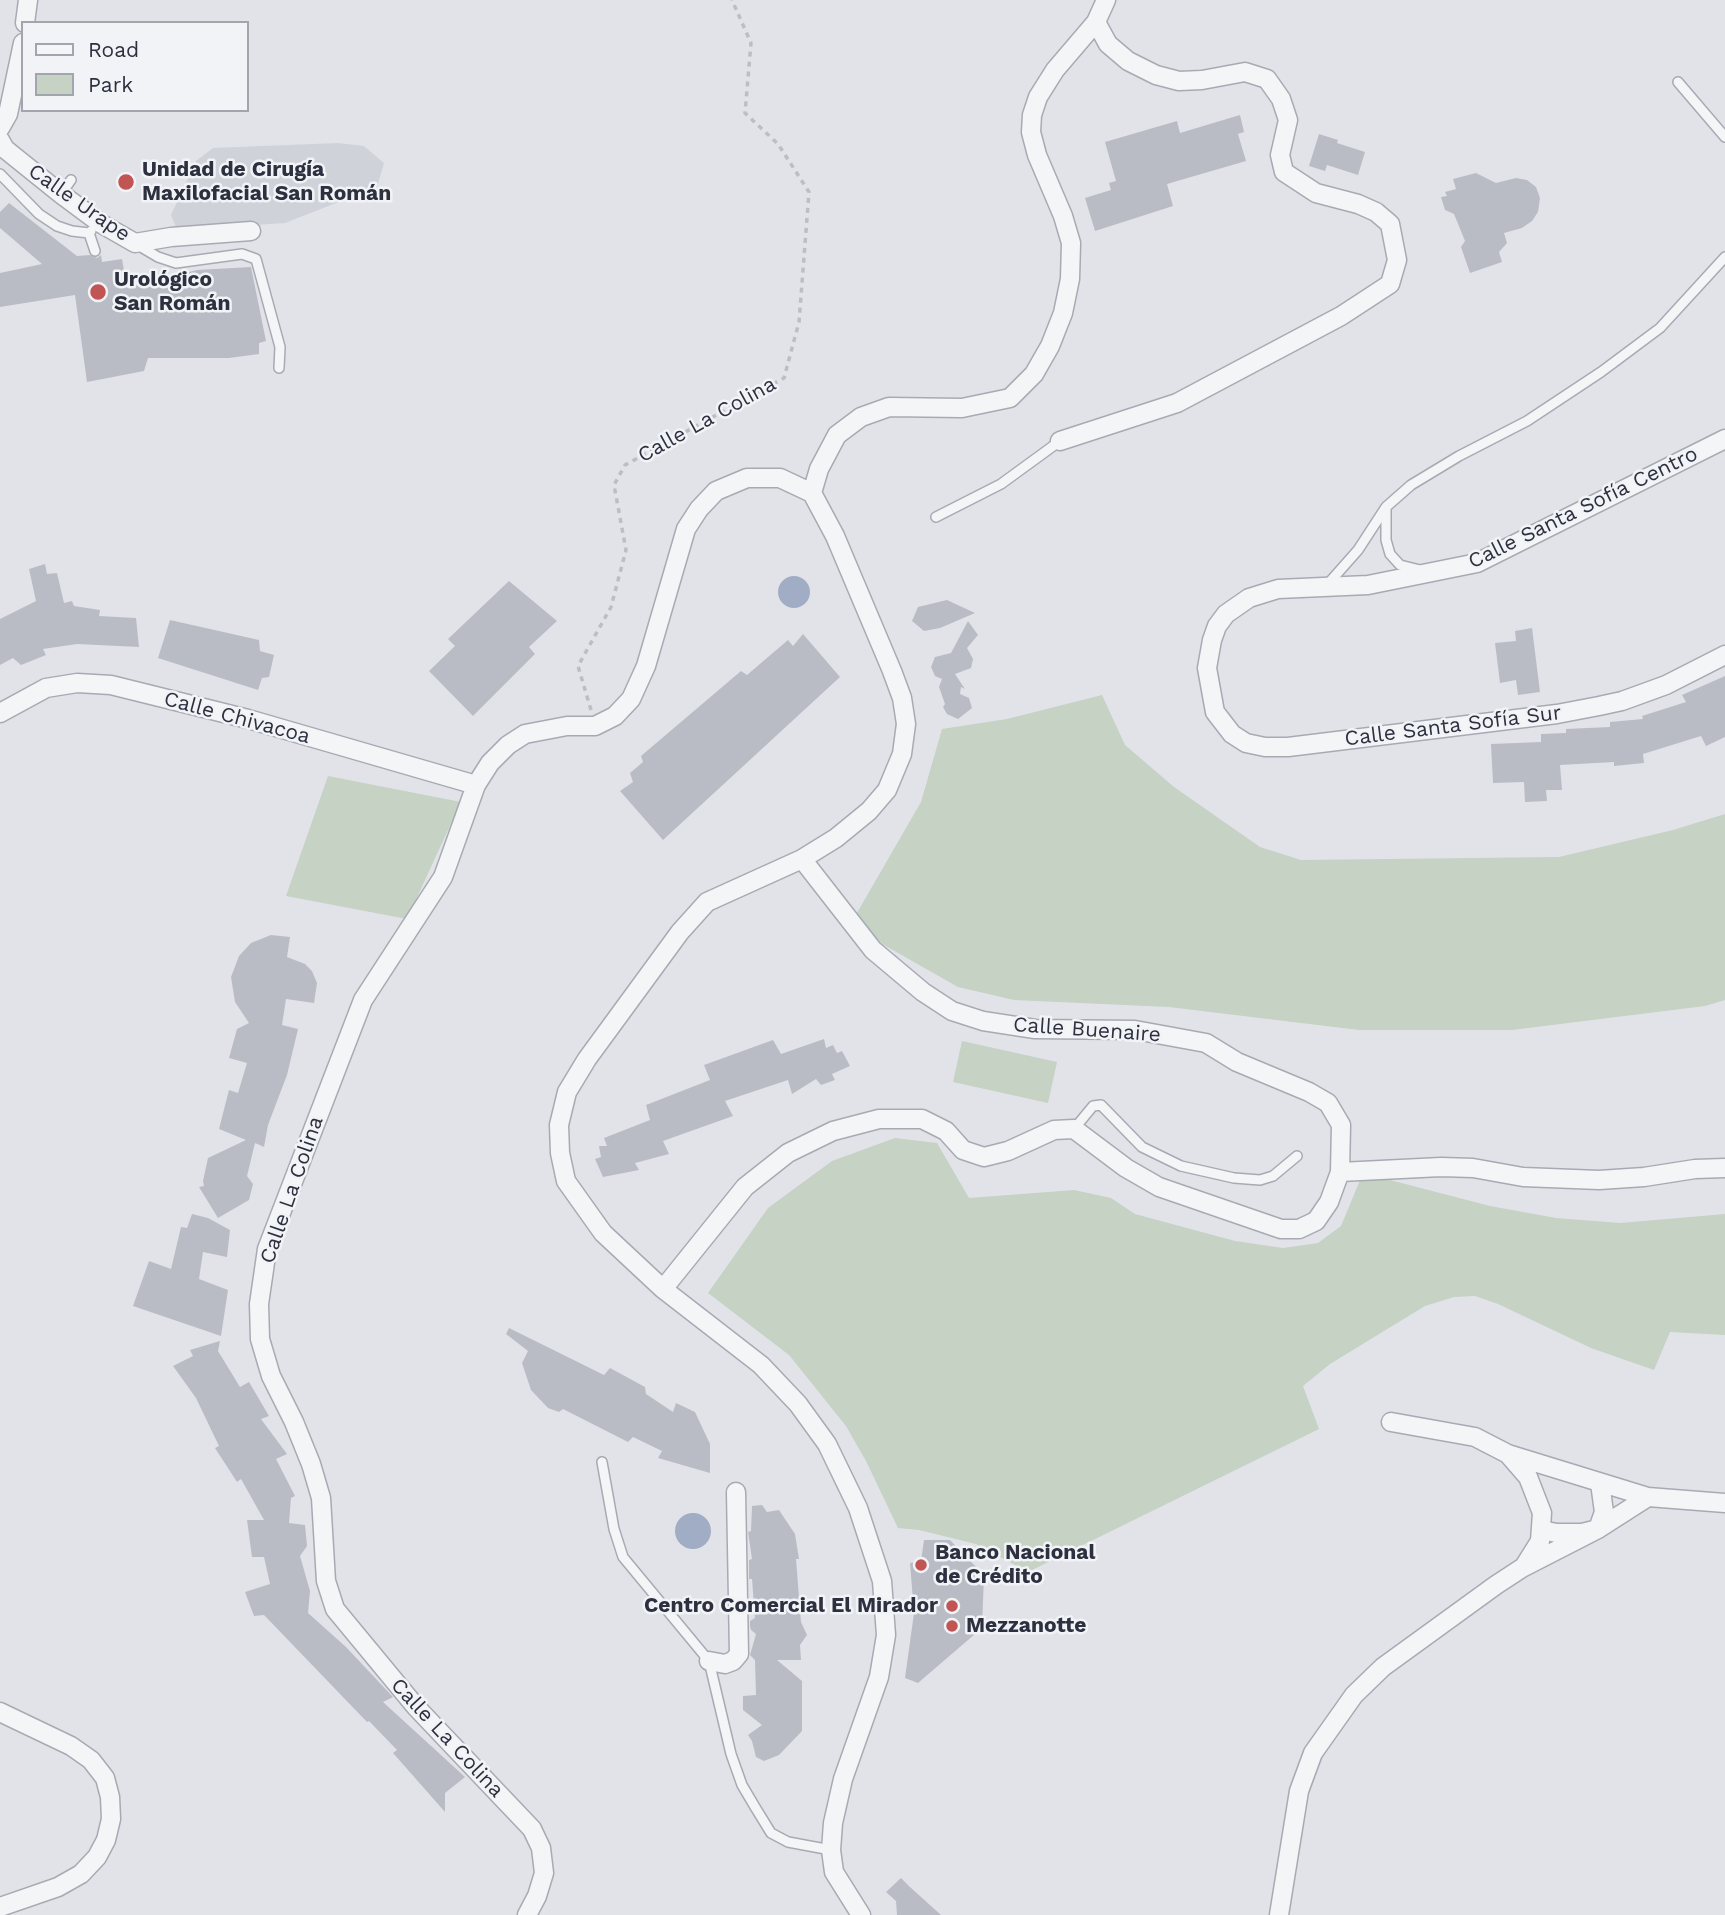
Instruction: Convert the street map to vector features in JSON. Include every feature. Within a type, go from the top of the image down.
[{"type":"street","points":[[25,21],[28,0]]},
{"type":"street","points":[[812,494],[819,469],[837,435],[861,417],[889,407],[962,408],[1010,398],[1034,374],[1050,346],[1063,313],[1070,279],[1071,243],[1063,216],[1037,155],[1031,132],[1032,115],[1038,97],[1055,71],[1096,22],[1106,0]]},
{"type":"street","points":[[1060,441],[1177,403],[1329,323],[1390,284],[1397,260],[1390,224],[1376,212],[1317,193],[1284,172],[1280,155],[1288,120],[1281,99],[1267,79],[1245,72],[1202,80],[1179,81],[1156,75],[1128,61],[1108,44],[1096,22]]},
{"type":"street","points":[[0,128],[8,114],[21,52]]},
{"type":"street","name":"Calle Urape","points":[[0,140],[5,149],[66,187],[95,228],[135,243],[171,237],[251,231]]},
{"type":"street","name":"Calle Santa Sofía Centro","points":[[1209,683],[1207,668],[1217,626],[1226,614],[1249,598],[1278,589],[1368,585],[1477,563],[1725,439]]},
{"type":"street","points":[[595,726],[615,716],[631,699],[646,666],[686,529],[699,509],[716,491],[747,478],[780,478],[812,494],[835,536],[902,698],[906,724],[902,754],[887,790],[861,818],[836,838],[802,859],[707,902],[680,932],[617,1017],[567,1092],[559,1125],[560,1153],[566,1181],[603,1233],[663,1289],[742,1350],[799,1404],[827,1444],[849,1486],[868,1534],[882,1581],[887,1618],[884,1655],[879,1677],[843,1779],[833,1824],[831,1850],[834,1872],[861,1915]]},
{"type":"street","name":"Calle Santa Sofía Sur","points":[[1209,683],[1214,712],[1231,734],[1247,743],[1265,747],[1288,747],[1557,714],[1600,706],[1656,689],[1725,655]]},
{"type":"street","name":"Calle Chivacoa","points":[[0,712],[46,688],[77,683],[111,685],[248,719],[476,785]]},
{"type":"street","name":"Calle La Colina","points":[[527,1915],[537,1896],[544,1873],[541,1848],[532,1829],[415,1707],[335,1609],[326,1581],[321,1498],[294,1422],[271,1376],[260,1339],[259,1304],[267,1249],[349,1033],[369,991],[443,877],[476,785],[489,763],[525,734],[567,726],[595,726]]},
{"type":"street","name":"Calle Buenaire","points":[[802,859],[873,950],[923,992],[952,1011],[983,1021],[1035,1029],[1135,1030],[1206,1043],[1237,1062],[1309,1091],[1328,1103],[1341,1125],[1340,1172],[1329,1202],[1317,1221],[1299,1229],[1281,1229],[1159,1187],[1126,1168],[1074,1129]]},
{"type":"street","points":[[663,1289],[745,1187],[788,1153],[833,1130],[878,1119],[922,1119],[946,1131],[963,1150],[985,1157],[1008,1152],[1054,1130],[1074,1129]]},
{"type":"street","points":[[1340,1172],[1441,1167],[1473,1168],[1524,1177],[1599,1180],[1725,1168]]},
{"type":"street","points":[[1391,1422],[1475,1437],[1508,1454],[1648,1497],[1725,1503]]},
{"type":"street","points":[[1508,1454],[1528,1477],[1542,1513],[1540,1541],[1522,1568]]},
{"type":"street","points":[[1598,1529],[1605,1502],[1600,1483]]},
{"type":"street","points":[[709,1661],[725,1664],[733,1661],[738,1654],[736,1492]]},
{"type":"street","points":[[1279,1915],[1299,1791],[1313,1753],[1354,1695],[1383,1667],[1522,1568],[1598,1529],[1648,1497]]},
{"type":"street","points":[[1541,1530],[1582,1533],[1598,1529]]},
{"type":"street","points":[[0,1712],[71,1746],[91,1760],[106,1778],[111,1819],[106,1840],[97,1857],[81,1874],[58,1886],[0,1907]]},
{"type":"lane","points":[[1678,82],[1725,137]]},
{"type":"lane","points":[[0,174],[39,214],[57,226],[72,231],[95,228],[95,251]]},
{"type":"lane","points":[[135,243],[158,257],[176,263],[243,254],[256,259],[280,346],[279,368]]},
{"type":"lane","points":[[1326,587],[1358,550],[1386,507],[1411,485],[1459,456],[1527,421],[1640,343],[1660,328],[1725,257]]},
{"type":"lane","points":[[936,517],[1002,484],[1060,441]]},
{"type":"lane","points":[[1386,507],[1386,540],[1390,554],[1400,565],[1432,573]]},
{"type":"lane","points":[[1074,1129],[1093,1106],[1101,1105],[1142,1147],[1181,1166],[1234,1178],[1260,1180],[1273,1176],[1297,1156]]},
{"type":"lane","points":[[602,1462],[614,1529],[623,1557],[709,1661],[731,1754],[742,1785],[771,1833],[788,1842],[831,1850]]},
{"type":"path","name":"Calle La Colina","points":[[595,726],[578,666],[611,607],[626,550],[614,485],[625,465],[784,378],[799,322],[809,192],[778,144],[745,113],[751,43],[732,0]]},
{"type":"shaded area","points":[[338,143],[364,146],[384,163],[377,187],[285,223],[177,230],[171,215],[196,161],[213,148]]},
{"type":"green space","points":[[1102,695],[1125,745],[1174,787],[1260,847],[1301,860],[1559,857],[1673,830],[1725,814],[1725,1000],[1705,1006],[1512,1030],[1359,1030],[1169,1007],[1014,1000],[958,987],[884,945],[854,918],[921,802],[942,729],[1007,719]]},
{"type":"green space","points":[[328,776],[461,802],[407,919],[286,896]]},
{"type":"green space","points":[[962,1041],[1057,1062],[1048,1103],[953,1082]]},
{"type":"green space","points":[[895,1138],[937,1143],[969,1198],[1074,1190],[1111,1198],[1135,1214],[1235,1241],[1283,1248],[1318,1243],[1341,1226],[1363,1173],[1490,1206],[1556,1218],[1620,1223],[1725,1214],[1725,1335],[1670,1332],[1654,1370],[1591,1348],[1498,1304],[1475,1296],[1454,1297],[1425,1306],[1330,1364],[1303,1386],[1319,1429],[1028,1572],[976,1544],[919,1530],[898,1528],[846,1426],[789,1355],[708,1293],[768,1208],[832,1161]]},
{"type":"water","points":[[794,576],[806,580],[810,592],[806,604],[794,608],[782,604],[778,592],[782,580]]},
{"type":"water","points":[[693,1513],[706,1518],[711,1531],[706,1544],[693,1549],[680,1544],[675,1531],[680,1518]]},
{"type":"building","points":[[1240,115],[1244,132],[1238,134],[1246,161],[1167,184],[1173,206],[1095,231],[1085,198],[1111,190],[1109,183],[1116,181],[1105,142],[1177,121],[1180,133]]},
{"type":"building","points":[[1319,134],[1365,152],[1358,175],[1327,165],[1325,171],[1309,166]]},
{"type":"building","points":[[1476,173],[1496,183],[1516,178],[1527,180],[1536,187],[1540,198],[1538,212],[1532,221],[1522,228],[1504,233],[1507,243],[1499,252],[1502,262],[1470,273],[1461,247],[1465,241],[1454,214],[1445,210],[1441,197],[1447,196],[1445,192],[1456,189],[1453,179]]},
{"type":"building","name":"Urológico San Román","points":[[9,203],[77,256],[90,255],[97,258],[101,255],[102,262],[122,259],[127,288],[197,270],[251,267],[266,341],[259,343],[259,354],[229,358],[148,358],[144,371],[87,382],[75,295],[0,307],[0,273],[42,264],[0,228],[0,212]]},
{"type":"building","points":[[45,564],[47,574],[57,573],[64,603],[72,601],[74,606],[100,610],[99,616],[136,618],[139,647],[77,644],[43,649],[46,655],[21,665],[13,658],[0,665],[0,619],[36,601],[29,569]]},
{"type":"building","points":[[509,581],[557,621],[529,647],[535,654],[473,716],[429,671],[455,646],[448,639]]},
{"type":"building","points":[[947,600],[975,613],[940,628],[924,631],[912,621],[918,607]]},
{"type":"building","points":[[170,620],[259,640],[260,651],[274,655],[269,677],[262,678],[258,690],[158,658]]},
{"type":"building","points":[[968,621],[978,635],[967,648],[973,659],[971,668],[955,674],[965,689],[961,687],[960,694],[969,698],[972,708],[958,719],[947,714],[943,707],[945,704],[939,687],[942,679],[935,676],[931,667],[935,657],[951,653]]},
{"type":"building","points":[[1532,628],[1540,692],[1518,695],[1516,680],[1500,683],[1495,643],[1516,641],[1515,631]]},
{"type":"building","points":[[803,634],[840,677],[663,840],[620,791],[633,782],[630,773],[643,762],[641,756],[741,671],[747,675],[788,640],[793,646]]},
{"type":"building","points":[[1725,676],[1725,737],[1706,746],[1701,736],[1643,754],[1644,763],[1614,766],[1614,762],[1560,765],[1562,790],[1546,790],[1547,801],[1525,802],[1524,782],[1493,783],[1491,744],[1541,742],[1541,734],[1566,733],[1566,729],[1610,727],[1610,722],[1643,719],[1642,716],[1686,702],[1682,695]]},
{"type":"building","points":[[271,935],[290,937],[287,957],[305,964],[312,971],[317,983],[314,1003],[286,999],[282,1025],[298,1029],[287,1075],[268,1125],[264,1147],[255,1143],[247,1176],[253,1184],[249,1200],[218,1218],[199,1187],[204,1186],[208,1158],[246,1140],[219,1129],[229,1090],[238,1093],[247,1063],[229,1058],[237,1029],[249,1023],[235,1002],[231,977],[239,956],[251,943]]},
{"type":"building","points":[[824,1039],[826,1048],[833,1045],[837,1053],[842,1051],[850,1066],[832,1074],[835,1080],[821,1085],[816,1079],[792,1094],[788,1080],[725,1101],[733,1116],[663,1141],[669,1154],[635,1163],[639,1170],[603,1177],[595,1159],[601,1157],[599,1146],[607,1146],[604,1138],[650,1120],[646,1105],[710,1080],[704,1065],[773,1040],[781,1054]]},
{"type":"building","points":[[192,1214],[208,1218],[230,1230],[227,1257],[203,1252],[199,1279],[228,1290],[221,1336],[133,1306],[149,1261],[171,1269],[181,1227],[187,1228]]},
{"type":"building","points":[[509,1328],[604,1375],[610,1368],[645,1387],[646,1394],[673,1412],[676,1403],[695,1412],[710,1444],[710,1473],[658,1458],[662,1451],[633,1437],[628,1442],[563,1409],[559,1412],[548,1408],[531,1390],[522,1363],[528,1351],[506,1334]]},
{"type":"building","points":[[220,1341],[218,1351],[240,1387],[249,1382],[269,1416],[261,1419],[287,1454],[276,1459],[295,1496],[291,1498],[289,1523],[305,1525],[307,1546],[300,1556],[310,1591],[308,1613],[346,1647],[393,1697],[383,1702],[465,1777],[445,1793],[445,1812],[393,1753],[397,1750],[369,1721],[367,1722],[264,1615],[254,1616],[245,1592],[270,1584],[264,1557],[252,1557],[247,1520],[264,1520],[241,1479],[237,1482],[215,1448],[219,1446],[196,1398],[173,1366],[193,1356],[190,1350]]},
{"type":"building","points":[[762,1505],[767,1512],[779,1510],[795,1534],[799,1559],[796,1559],[801,1622],[807,1635],[800,1645],[801,1660],[777,1660],[802,1681],[802,1731],[779,1755],[764,1761],[756,1757],[748,1735],[762,1725],[743,1710],[743,1696],[756,1695],[755,1660],[750,1655],[756,1634],[750,1626],[750,1621],[755,1618],[752,1579],[749,1579],[749,1560],[752,1559],[748,1532],[751,1531],[752,1506]]},
{"type":"building","points":[[924,1540],[950,1540],[984,1575],[982,1628],[918,1683],[905,1678],[914,1613],[910,1563],[921,1561]]},
{"type":"building","points":[[901,1878],[941,1915],[897,1915],[896,1901],[886,1892]]},
{"type":"place","name":"Unidad de Cirugía Maxilofacial San Román","points":[[126,182]]},
{"type":"place","name":"Urológico San Román","points":[[98,292]]},
{"type":"place","name":"Banco Nacional de Crédito","points":[[921,1565]]},
{"type":"place","name":"Centro Comercial El Mirador","points":[[952,1606]]},
{"type":"place","name":"Mezzanotte","points":[[952,1626]]}]
